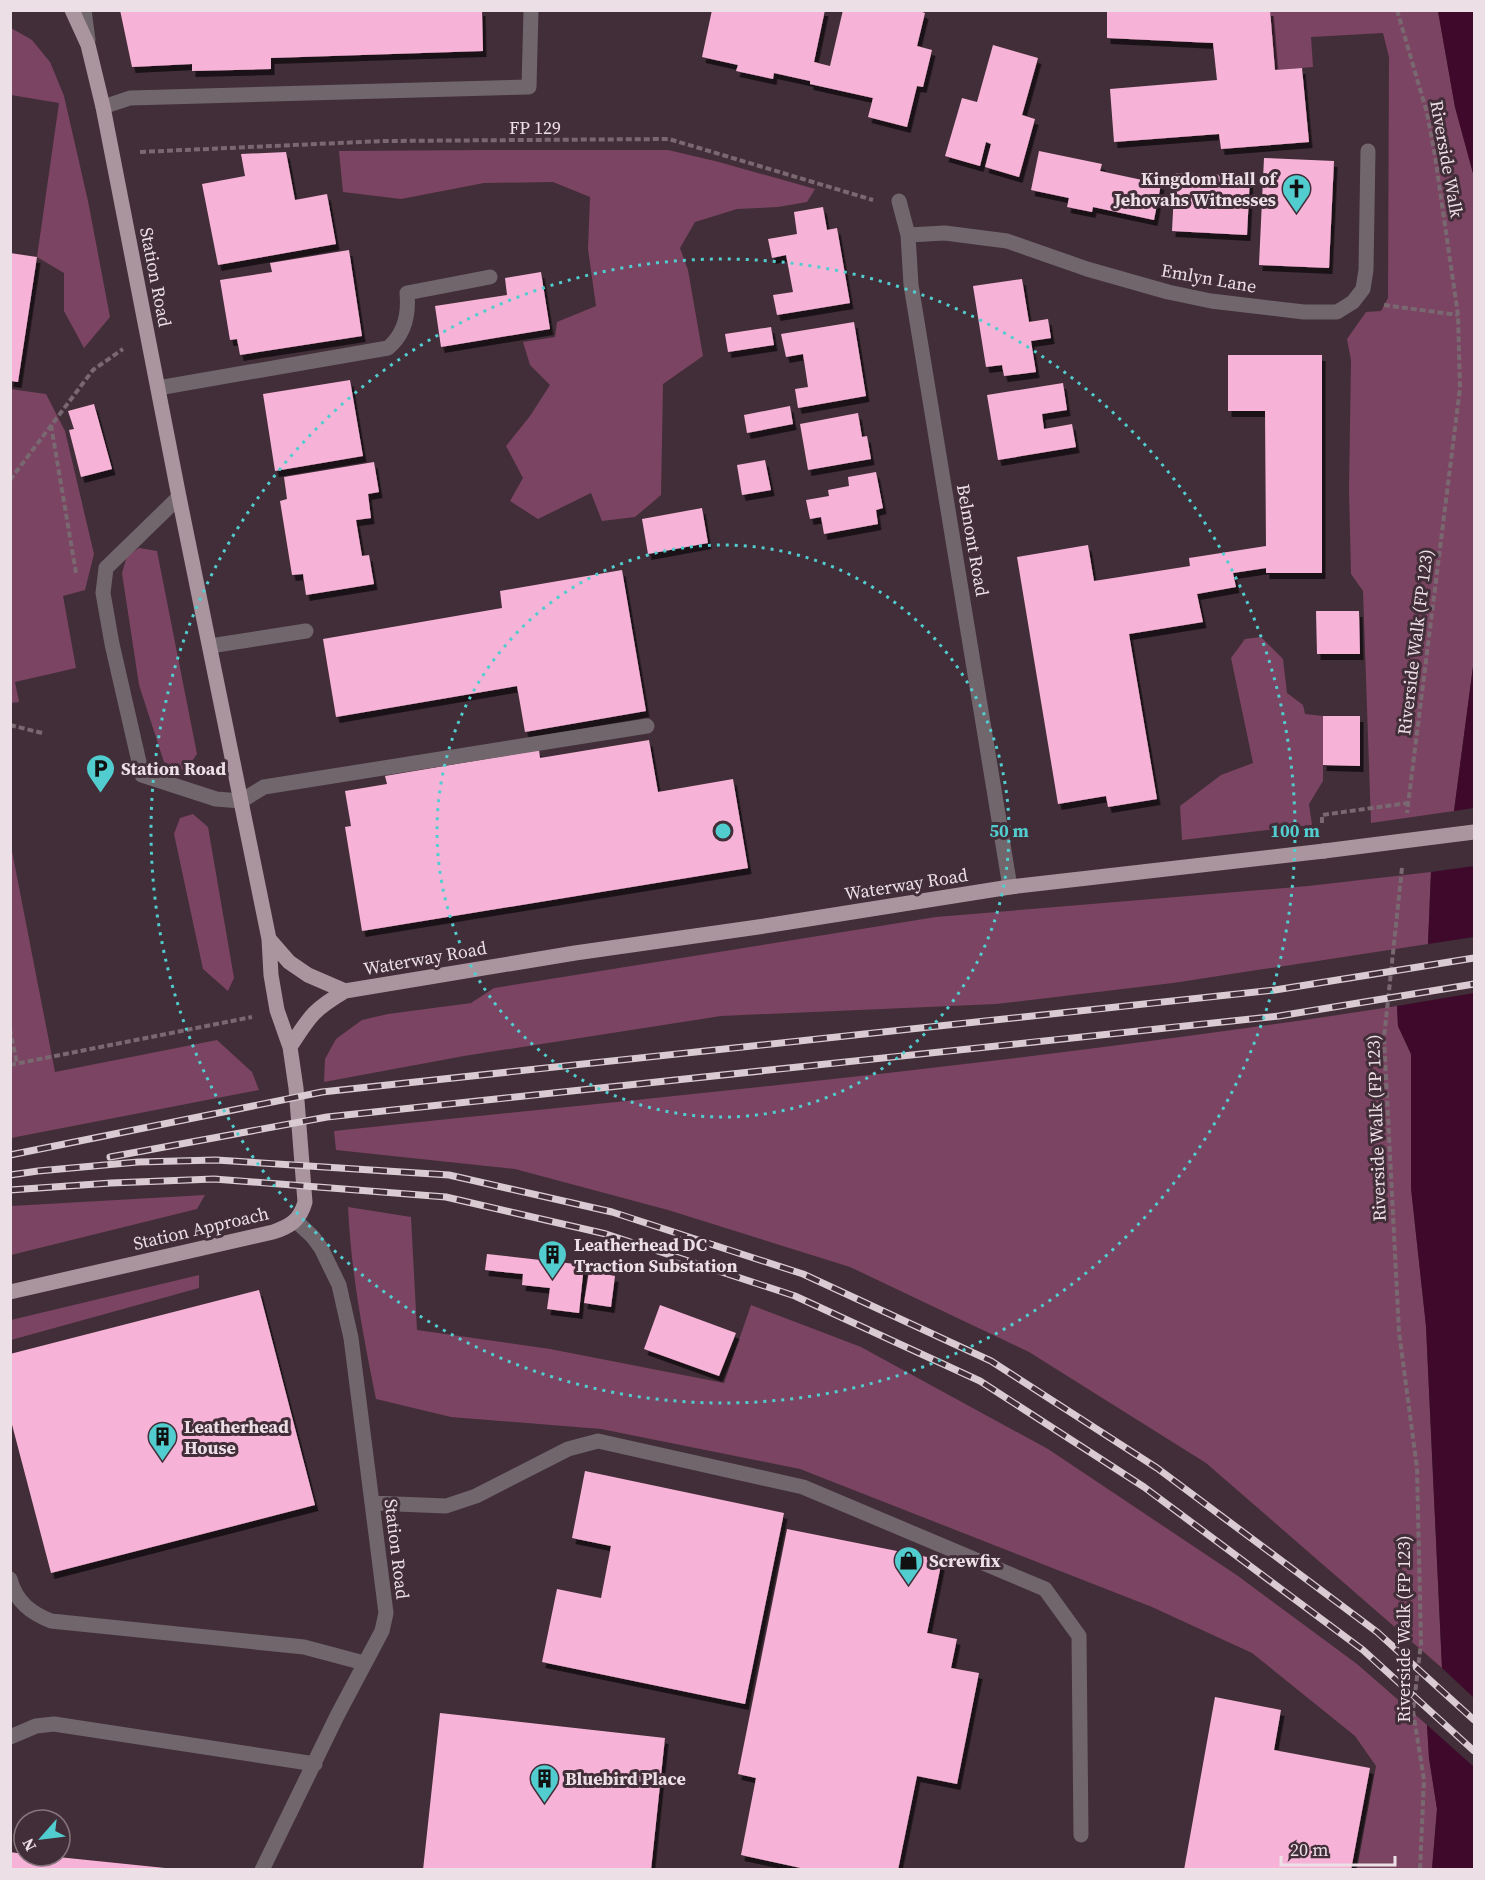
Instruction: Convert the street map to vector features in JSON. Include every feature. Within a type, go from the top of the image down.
[{"type":"main road","name":"Station Road","points":[[72,10],[88,45],[103,107],[269,939],[271,975],[277,1010],[290,1047]]},
{"type":"main road","name":"Waterway Road","points":[[290,1047],[309,1016],[320,1006],[345,991],[1010,887],[1474,832]]},
{"type":"main road","name":"Waterway Road","points":[[269,939],[289,962],[308,975],[345,991]]},
{"type":"main road","name":"Station Approach","points":[[10,1292],[273,1232],[296,1221],[302,1214],[305,1202],[302,1144],[290,1047]]},
{"type":"street","points":[[84,10],[88,45]]},
{"type":"street","points":[[103,107],[130,98],[529,87],[531,10]]},
{"type":"street","points":[[1353,302],[1364,290],[1366,270],[1368,151]]},
{"type":"street","name":"Belmont Road","points":[[899,201],[908,235],[911,285],[1010,887]]},
{"type":"street","name":"Emlyn Lane","points":[[908,235],[945,233],[1007,241],[1087,269],[1167,292],[1211,301],[1304,312],[1337,312],[1353,302]]},
{"type":"street","points":[[158,388],[388,348],[398,339],[409,310],[407,293],[490,277]]},
{"type":"street","points":[[179,497],[106,568],[103,593],[111,644],[142,775],[216,799],[241,801],[264,787],[647,726]]},
{"type":"street","points":[[210,646],[306,631]]},
{"type":"street","name":"Station Road","points":[[262,1869],[382,1631],[386,1613],[351,1338],[339,1285],[321,1248],[296,1221]]},
{"type":"street","points":[[372,1503],[446,1506],[476,1496],[568,1449],[598,1441],[803,1487],[1045,1589],[1079,1636],[1082,1835]]},
{"type":"street","points":[[10,1579],[22,1604],[34,1614],[51,1621],[304,1647],[364,1663]]},
{"type":"street","points":[[10,1737],[36,1726],[54,1724],[315,1764]]},
{"type":"path","name":"Riverside Walk","points":[[1397,10],[1427,113],[1458,315]]},
{"type":"path","name":"FP 129","points":[[139,153],[383,141],[669,139],[871,198],[908,235]]},
{"type":"path","points":[[1353,302],[1458,315]]},
{"type":"path","name":"Riverside Walk (FP 123)","points":[[1407,815],[1460,388],[1458,315]]},
{"type":"path","points":[[10,480],[93,370],[126,346]]},
{"type":"path","points":[[51,425],[76,574]]},
{"type":"path","points":[[10,725],[42,733]]},
{"type":"path","points":[[1321,830],[1322,815],[1408,803]]},
{"type":"path","name":"Riverside Walk (FP 123)","points":[[1402,862],[1384,1038],[1399,1332],[1417,1468],[1421,1643],[1413,1711],[1424,1780],[1420,1869]]},
{"type":"path","points":[[10,1065],[253,1016]]},
{"type":"path","points":[[10,1029],[17,1064]]},
{"type":"shaded area","points":[[1270,11],[1438,11],[1455,107],[1474,177],[1474,659],[1454,811],[1371,823],[1363,591],[1351,574],[1349,489],[1351,360],[1347,339],[1366,312],[1381,311],[1388,298],[1389,57],[1383,33],[1311,37],[1313,67],[1275,70]]},
{"type":"shaded area","points":[[1438,11],[1474,11],[1474,177],[1455,107]]},
{"type":"shaded area","points":[[11,28],[32,40],[50,62],[64,96],[88,201],[110,317],[84,348],[64,311],[64,273],[37,257],[59,103],[11,95]]},
{"type":"shaded area","points":[[668,150],[815,189],[807,202],[778,207],[737,209],[695,222],[680,248],[688,270],[703,356],[663,384],[661,495],[635,517],[602,521],[591,493],[538,519],[510,501],[523,478],[506,446],[530,416],[550,385],[530,365],[523,342],[555,337],[557,322],[596,306],[588,249],[590,197],[553,182],[484,183],[401,199],[343,192],[339,151]]},
{"type":"shaded area","points":[[10,389],[46,394],[65,431],[94,554],[85,590],[63,596],[76,668],[15,682],[19,702],[11,703]]},
{"type":"shaded area","points":[[139,548],[157,551],[197,754],[185,771],[164,762],[139,685],[122,573],[127,556]]},
{"type":"shaded area","points":[[1261,637],[1283,659],[1287,693],[1303,705],[1305,714],[1323,716],[1323,781],[1309,804],[1312,825],[1182,840],[1180,806],[1221,775],[1253,763],[1231,658],[1245,639]]},
{"type":"shaded area","points":[[1474,659],[1474,808],[1454,811]]},
{"type":"shaded area","points":[[193,814],[208,827],[234,978],[228,991],[203,969],[174,834],[180,818]]},
{"type":"shaded area","points":[[10,841],[55,1072],[217,1040],[252,1072],[259,1090],[11,1138]]},
{"type":"shaded area","points":[[1474,866],[1474,937],[1428,944],[1431,872]]},
{"type":"shaded area","points":[[1431,872],[1428,944],[1173,983],[996,1004],[721,1016],[464,1056],[324,1082],[325,1059],[336,1039],[362,1020],[388,1014],[471,1003],[494,988],[936,917],[1308,886]]},
{"type":"shaded area","points":[[1474,993],[1474,1698],[1442,1668],[1426,1326],[1411,1188],[1411,1054],[1398,1026],[1397,1006]]},
{"type":"shaded area","points":[[1397,1006],[1398,1026],[1411,1054],[1411,1188],[1426,1326],[1442,1668],[1206,1463],[1029,1352],[850,1267],[668,1210],[515,1169],[336,1150],[334,1131],[999,1060],[1265,1026]]},
{"type":"shaded area","points":[[205,1195],[197,1209],[11,1255],[11,1206]]},
{"type":"shaded area","points":[[348,1207],[411,1217],[417,1330],[550,1349],[724,1383],[751,1305],[861,1347],[1048,1449],[1238,1576],[1357,1664],[1427,1725],[1429,1758],[1437,1809],[1432,1869],[1357,1869],[1376,1766],[1355,1736],[1252,1653],[1152,1607],[800,1469],[601,1429],[451,1417],[376,1399],[355,1279]]},
{"type":"shaded area","points":[[199,1275],[199,1288],[11,1340],[11,1320]]},
{"type":"shaded area","points":[[1427,1725],[1474,1767],[1474,1869],[1432,1869],[1437,1809],[1429,1758]]},
{"type":"building","points":[[120,10],[482,10],[483,51],[271,58],[271,69],[192,71],[192,64],[132,67]]},
{"type":"building","points":[[712,10],[825,10],[814,62],[830,66],[843,10],[916,10],[925,13],[917,46],[932,50],[923,87],[917,86],[907,127],[868,117],[873,98],[810,84],[810,81],[774,73],[773,79],[736,71],[738,65],[702,57]]},
{"type":"building","points":[[1107,10],[1270,10],[1275,70],[1302,68],[1309,142],[1221,149],[1219,134],[1114,142],[1110,89],[1217,80],[1213,43],[1107,38]]},
{"type":"building","points":[[993,45],[1038,58],[1022,115],[1035,119],[1019,177],[985,167],[991,144],[986,142],[980,166],[945,156],[962,98],[977,102]]},
{"type":"building","points":[[1039,151],[1102,164],[1100,171],[1161,184],[1154,220],[1093,207],[1092,212],[1067,207],[1069,198],[1031,190]]},
{"type":"building","points":[[286,152],[295,200],[327,194],[336,244],[218,265],[202,184],[245,176],[241,154]]},
{"type":"building","name":"Kingdom Hall of Jehovahs Witnesses","points":[[1264,158],[1334,161],[1329,268],[1259,265]]},
{"type":"building","points":[[1175,173],[1250,176],[1247,235],[1172,231]]},
{"type":"building","points":[[823,207],[827,230],[837,228],[850,303],[777,315],[773,295],[793,292],[786,255],[772,258],[768,239],[797,234],[794,212]]},
{"type":"building","points":[[349,250],[362,336],[240,355],[237,339],[230,340],[220,280],[272,272],[270,263]]},
{"type":"building","points":[[10,253],[37,257],[18,382],[10,381]]},
{"type":"building","points":[[541,272],[550,329],[441,347],[435,306],[507,295],[505,278]]},
{"type":"building","points":[[1022,279],[1029,322],[1048,319],[1051,338],[1031,341],[1036,372],[1004,376],[1002,365],[986,367],[973,286]]},
{"type":"building","points":[[854,322],[866,396],[798,408],[795,389],[808,387],[803,354],[786,357],[781,334]]},
{"type":"building","points":[[771,327],[774,345],[728,352],[725,334]]},
{"type":"building","points":[[1228,355],[1322,355],[1322,573],[1266,573],[1266,568],[1233,573],[1236,587],[1197,594],[1203,622],[1129,634],[1157,799],[1108,807],[1106,796],[1058,804],[1017,557],[1088,545],[1094,581],[1190,566],[1189,558],[1266,546],[1265,411],[1228,411]]},
{"type":"building","points":[[350,380],[363,456],[275,471],[263,394]]},
{"type":"building","points":[[1063,383],[1067,410],[1042,414],[1044,429],[1072,424],[1076,447],[998,460],[987,395]]},
{"type":"building","points":[[94,404],[112,469],[81,477],[69,430],[74,429],[68,411]]},
{"type":"building","points":[[790,406],[793,424],[747,433],[744,415]]},
{"type":"building","points":[[858,413],[862,437],[867,436],[871,459],[808,470],[800,424]]},
{"type":"building","points":[[765,460],[771,490],[742,495],[737,465]]},
{"type":"building","points":[[374,462],[379,492],[368,494],[371,518],[356,520],[362,556],[369,555],[374,584],[306,595],[303,574],[292,575],[280,501],[287,499],[284,477]]},
{"type":"building","points":[[876,472],[883,508],[876,510],[878,524],[824,534],[821,517],[810,519],[806,500],[829,496],[828,490],[849,486],[848,477]]},
{"type":"building","points":[[702,508],[708,543],[648,554],[642,519]]},
{"type":"building","points":[[622,570],[646,711],[525,732],[517,686],[336,717],[323,639],[502,608],[500,591]]},
{"type":"building","points":[[1316,611],[1359,611],[1360,654],[1317,654]]},
{"type":"building","points":[[1323,716],[1360,716],[1360,766],[1323,765]]},
{"type":"building","points":[[649,740],[658,792],[733,779],[748,868],[362,931],[345,827],[351,826],[345,791],[387,784],[385,776],[539,750],[540,758]]},
{"type":"building","name":"Leatherhead DC Traction Substation","points":[[487,1254],[584,1265],[579,1313],[547,1309],[550,1288],[522,1285],[523,1274],[485,1270]]},
{"type":"building","points":[[589,1271],[615,1276],[611,1307],[584,1303]]},
{"type":"building","name":"Leatherhead House","points":[[259,1290],[315,1505],[51,1573],[10,1417],[10,1354]]},
{"type":"building","points":[[660,1305],[736,1333],[719,1376],[644,1349]]},
{"type":"building","points":[[585,1471],[784,1513],[745,1704],[542,1662],[557,1589],[601,1598],[611,1546],[572,1538]]},
{"type":"building","points":[[787,1529],[942,1560],[927,1633],[957,1639],[951,1668],[979,1673],[957,1784],[917,1776],[898,1870],[810,1870],[741,1855],[756,1778],[738,1774]]},
{"type":"building","points":[[1215,1697],[1281,1710],[1274,1750],[1370,1768],[1351,1870],[1184,1870]]},
{"type":"building","name":"Bluebird Place","points":[[440,1713],[665,1738],[651,1870],[423,1870]]},
{"type":"building","points":[[10,1852],[12,1852],[12,1868],[72,1868],[72,1858],[165,1868],[165,1870],[10,1870]]},
{"type":"railway","points":[[10,1155],[322,1092],[1275,990],[1474,958]]},
{"type":"railway","points":[[110,1157],[327,1117],[1279,1016],[1474,984]]},
{"type":"railway","points":[[10,1175],[138,1162],[216,1160],[449,1175],[612,1212],[803,1274],[991,1361],[1157,1468],[1377,1632],[1474,1720]]},
{"type":"railway","points":[[10,1190],[214,1179],[446,1197],[606,1234],[795,1296],[980,1381],[1144,1487],[1363,1650],[1474,1751]]},
{"type":"place","name":"Kingdom Hall of Jehovahs Witnesses","points":[[1297,214]]},
{"type":"place","name":"Station Road","points":[[100,794]]},
{"type":"place","name":"Leatherhead DC Traction Substation","points":[[553,1280]]},
{"type":"place","name":"Leatherhead House","points":[[163,1462]]},
{"type":"place","name":"Screwfix","points":[[908,1586]]},
{"type":"place","name":"Bluebird Place","points":[[544,1804]]}]
